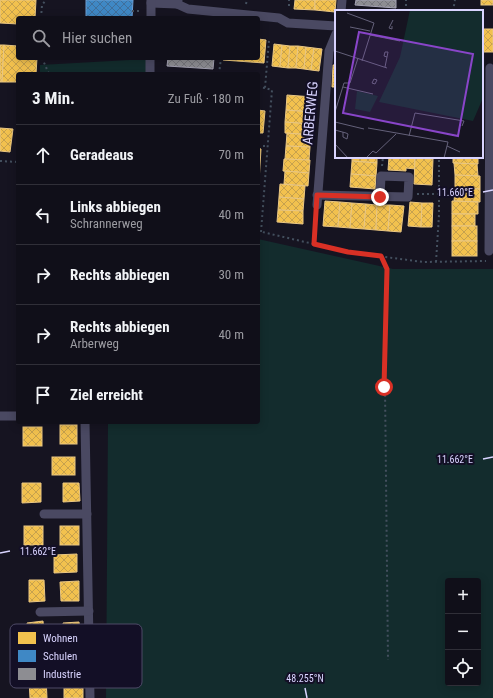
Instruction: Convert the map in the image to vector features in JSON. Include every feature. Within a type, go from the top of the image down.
[{"type":"street","points":[[341,10],[342,0]]},
{"type":"street","points":[[151,16],[151,2],[178,2],[188,9],[259,16]]},
{"type":"street","points":[[260,16],[279,18],[288,23],[335,26]]},
{"type":"street","name":"ARBERWEG","points":[[316,205],[335,40]]},
{"type":"street","points":[[150,60],[150,72]]},
{"type":"street","points":[[488,66],[491,171],[489,251]]},
{"type":"street","points":[[317,195],[380,197],[408,197],[408,177],[381,176],[380,197]]},
{"type":"street","points":[[0,416],[16,416]]},
{"type":"street","points":[[85,424],[89,624]]},
{"type":"street","points":[[44,514],[88,514]]},
{"type":"street","points":[[40,612],[89,611]]},
{"type":"street","points":[[90,688],[90,698]]},
{"type":"path","points":[[41,16],[42,5],[46,0]]},
{"type":"path","points":[[246,4],[247,0]]},
{"type":"path","points":[[289,0],[289,6]]},
{"type":"path","points":[[453,10],[455,0]]},
{"type":"path","points":[[265,88],[269,40]]},
{"type":"path","points":[[43,60],[48,72]]},
{"type":"path","points":[[219,72],[221,60]]},
{"type":"path","points":[[260,87],[272,90],[260,232],[348,252],[436,262],[490,261]]},
{"type":"path","points":[[260,146],[268,146]]},
{"type":"path","points":[[436,262],[439,158]]},
{"type":"path","points":[[0,160],[16,162]]},
{"type":"path","points":[[408,194],[439,194]]},
{"type":"path","points":[[314,244],[316,205]]},
{"type":"path","points":[[381,256],[387,269],[384,387],[388,660]]},
{"type":"green space","points":[[147,60],[146,72],[40,72],[40,65]]},
{"type":"green space","points":[[260,239],[393,269],[493,269],[493,698],[106,698],[106,688],[142,688],[142,624],[107,624],[108,424],[260,424]]},
{"type":"building: Wohnen","points":[[0,0],[36,0],[35,16],[16,16],[16,24],[0,23]]},
{"type":"building: Wohnen","points":[[295,0],[315,0],[315,10],[294,9]]},
{"type":"building: Wohnen","points":[[315,0],[336,0],[335,12],[315,10]]},
{"type":"building: Wohnen","points":[[481,0],[493,0],[493,5],[481,5]]},
{"type":"building: Wohnen","points":[[483,29],[493,29],[493,52],[483,52]]},
{"type":"building: Wohnen","points":[[260,39],[266,40],[264,63],[223,60],[260,60]]},
{"type":"building: Wohnen","points":[[274,44],[282,45],[280,67],[272,66]]},
{"type":"building: Wohnen","points":[[0,45],[4,45],[2,82],[0,82]]},
{"type":"building: Wohnen","points":[[4,45],[16,46],[16,60],[37,60],[36,72],[16,72],[16,82],[2,82]]},
{"type":"building: Wohnen","points":[[282,45],[290,46],[288,68],[280,67]]},
{"type":"building: Wohnen","points":[[290,46],[298,46],[296,68],[288,68]]},
{"type":"building: Wohnen","points":[[298,46],[306,47],[304,69],[296,68]]},
{"type":"building: Wohnen","points":[[306,47],[314,48],[311,70],[304,69]]},
{"type":"building: Wohnen","points":[[314,48],[322,49],[319,71],[311,70]]},
{"type":"building: Wohnen","points":[[333,65],[335,65],[335,87],[332,87]]},
{"type":"building: Wohnen","points":[[287,95],[313,97],[312,112],[286,110]]},
{"type":"building: Wohnen","points":[[260,110],[265,111],[263,133],[260,133]]},
{"type":"building: Wohnen","points":[[286,110],[310,112],[309,124],[285,122]]},
{"type":"building: Wohnen","points":[[285,122],[309,124],[310,135],[285,133]]},
{"type":"building: Wohnen","points":[[0,128],[13,129],[10,152],[0,151]]},
{"type":"building: Wohnen","points":[[287,133],[310,135],[310,147],[286,146]]},
{"type":"building: Wohnen","points":[[286,146],[310,147],[309,160],[285,159]]},
{"type":"building: Wohnen","points":[[352,158],[377,158],[377,163],[352,161]]},
{"type":"building: Wohnen","points":[[389,158],[415,158],[415,169],[406,168],[406,171],[388,170]]},
{"type":"building: Wohnen","points":[[415,158],[433,159],[432,185],[414,184]]},
{"type":"building: Wohnen","points":[[453,158],[478,158],[478,164],[453,163]]},
{"type":"building: Wohnen","points":[[284,159],[310,160],[309,173],[283,171]]},
{"type":"building: Wohnen","points":[[352,161],[377,163],[376,176],[351,174]]},
{"type":"building: Wohnen","points":[[454,163],[477,164],[478,176],[455,175]]},
{"type":"building: Wohnen","points":[[285,171],[309,173],[308,186],[284,184]]},
{"type":"building: Wohnen","points":[[351,174],[376,176],[375,189],[350,187]]},
{"type":"building: Wohnen","points":[[455,175],[480,176],[480,189],[455,188]]},
{"type":"building: Wohnen","points":[[280,184],[305,186],[304,199],[279,197]]},
{"type":"building: Wohnen","points":[[455,188],[480,189],[480,202],[454,201]]},
{"type":"building: Wohnen","points":[[279,197],[304,199],[303,211],[278,210]]},
{"type":"building: Wohnen","points":[[325,201],[340,202],[338,227],[323,226]]},
{"type":"building: Wohnen","points":[[452,201],[478,202],[478,214],[452,214]]},
{"type":"building: Wohnen","points":[[340,202],[352,203],[350,228],[338,227]]},
{"type":"building: Wohnen","points":[[410,202],[422,203],[421,227],[408,226]]},
{"type":"building: Wohnen","points":[[352,203],[366,204],[364,229],[350,228]]},
{"type":"building: Wohnen","points":[[422,203],[433,203],[432,227],[421,227]]},
{"type":"building: Wohnen","points":[[366,204],[377,205],[376,230],[364,229]]},
{"type":"building: Wohnen","points":[[377,205],[390,205],[388,231],[376,230]]},
{"type":"building: Wohnen","points":[[390,205],[404,206],[401,232],[388,231]]},
{"type":"building: Wohnen","points":[[278,210],[303,211],[303,224],[277,222]]},
{"type":"building: Wohnen","points":[[452,214],[475,214],[475,226],[452,226]]},
{"type":"building: Wohnen","points":[[452,226],[477,226],[477,241],[452,241]]},
{"type":"building: Wohnen","points":[[452,241],[477,241],[477,256],[452,256]]},
{"type":"building: Wohnen","points":[[60,425],[77,425],[77,444],[60,444]]},
{"type":"building: Wohnen","points":[[23,427],[42,427],[42,446],[23,446]]},
{"type":"building: Wohnen","points":[[52,457],[75,457],[75,475],[52,475]]},
{"type":"building: Wohnen","points":[[22,483],[41,483],[41,502],[22,503]]},
{"type":"building: Wohnen","points":[[63,483],[79,483],[80,501],[63,502]]},
{"type":"building: Wohnen","points":[[24,526],[43,526],[43,545],[24,545]]},
{"type":"building: Wohnen","points":[[60,526],[79,526],[79,545],[60,545]]},
{"type":"building: Wohnen","points":[[77,554],[77,572],[54,573],[54,555]]},
{"type":"building: Wohnen","points":[[29,580],[44,580],[45,601],[29,602]]},
{"type":"building: Wohnen","points":[[79,581],[79,601],[61,601],[60,582]]},
{"type":"building: Wohnen","points":[[43,621],[43,624],[27,624]]},
{"type":"building: Wohnen","points":[[79,622],[79,624],[63,624]]},
{"type":"building: Wohnen","points":[[29,688],[46,688],[47,698],[30,698]]},
{"type":"building: Wohnen","points":[[64,688],[83,688],[83,698],[64,698]]},
{"type":"building: Schulen","points":[[86,0],[133,0],[132,16],[86,16]]},
{"type":"building: Industrie","points":[[356,0],[396,0],[396,8],[355,5]]},
{"type":"building: Industrie","points":[[168,60],[214,60],[213,69],[167,66]]},
{"type":"route","points":[[380,197],[317,195],[314,244],[348,252],[381,256],[387,269],[384,387]]}]
